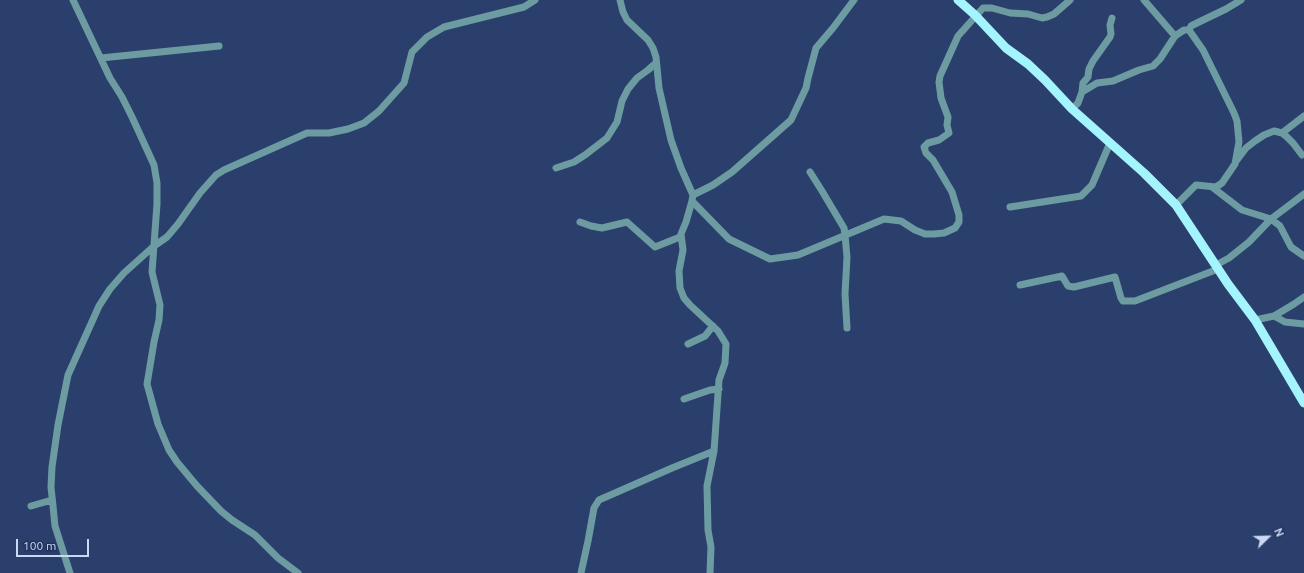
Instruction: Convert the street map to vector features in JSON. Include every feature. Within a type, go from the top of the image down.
[{"type":"main road","points":[[958,0],[975,15],[1006,48],[1028,64],[1072,109],[1144,173],[1176,205],[1217,267],[1255,320],[1304,403]]},
{"type":"street","points":[[73,0],[110,78],[132,117],[154,166],[157,183],[157,204],[152,272],[160,305],[159,320],[147,384],[152,407],[161,431],[169,450],[177,462],[221,511],[255,535],[278,558],[298,573]]},
{"type":"street","points":[[70,573],[55,526],[51,487],[53,460],[68,375],[99,306],[110,289],[154,246],[167,237],[200,193],[216,175],[224,170],[308,133],[342,130],[364,123],[380,111],[404,83],[412,52],[427,37],[444,27],[524,7],[535,0]]},
{"type":"street","points":[[620,0],[627,20],[651,43],[655,53],[659,88],[671,140],[693,198],[729,239],[770,259],[798,255],[884,219],[901,221],[915,230],[925,234],[934,234],[955,228],[959,215],[952,192],[924,147],[928,143],[939,140],[949,133],[947,125],[948,117],[940,89],[940,76],[958,36],[975,15],[980,10],[985,8],[992,8],[1010,13],[1028,14],[1038,18],[1047,17],[1054,14],[1070,0]]},
{"type":"street","points":[[710,573],[712,547],[708,530],[707,486],[714,451],[720,389],[719,380],[725,363],[726,344],[722,335],[690,306],[684,298],[680,288],[679,271],[682,250],[680,236],[693,198],[732,172],[791,120],[806,88],[816,48],[854,0]]},
{"type":"street","points":[[1144,0],[1175,36]]},
{"type":"street","points":[[1082,92],[1097,83],[1114,81],[1139,70],[1153,66],[1157,63],[1175,36],[1184,30],[1189,30],[1191,26],[1241,0]]},
{"type":"street","points":[[1072,109],[1078,103],[1082,92],[1083,83],[1088,77],[1091,65],[1110,37],[1110,25],[1112,18]]},
{"type":"street","points":[[1189,30],[1203,50],[1235,117],[1239,142],[1235,164]]},
{"type":"street","points":[[101,58],[220,46]]},
{"type":"street","points":[[556,168],[574,162],[607,138],[617,122],[622,101],[628,88],[637,78],[656,63]]},
{"type":"street","points":[[1282,133],[1304,116]]},
{"type":"street","points":[[1176,205],[1196,185],[1216,187],[1222,183],[1241,153],[1264,135],[1274,131],[1282,133],[1294,143],[1302,155]]},
{"type":"street","points":[[1010,207],[1081,196],[1092,185],[1110,143]]},
{"type":"street","points":[[810,172],[844,228],[846,235],[847,257],[845,294],[847,328]]},
{"type":"street","points":[[1212,187],[1242,210],[1271,219],[1280,226],[1291,247],[1304,256]]},
{"type":"street","points":[[1020,285],[1062,276],[1068,286],[1074,287],[1116,277],[1123,301],[1135,301],[1217,267],[1249,242],[1271,219],[1304,194]]},
{"type":"street","points":[[580,222],[602,228],[627,222],[655,247],[680,236]]},
{"type":"street","points":[[1255,320],[1274,316],[1304,296]]},
{"type":"street","points":[[1274,316],[1285,322],[1304,324]]},
{"type":"street","points":[[688,344],[705,336],[713,326]]},
{"type":"street","points":[[684,399],[710,390],[720,389]]},
{"type":"street","points":[[581,573],[594,508],[599,500],[714,451]]},
{"type":"street","points":[[31,506],[52,500]]}]
